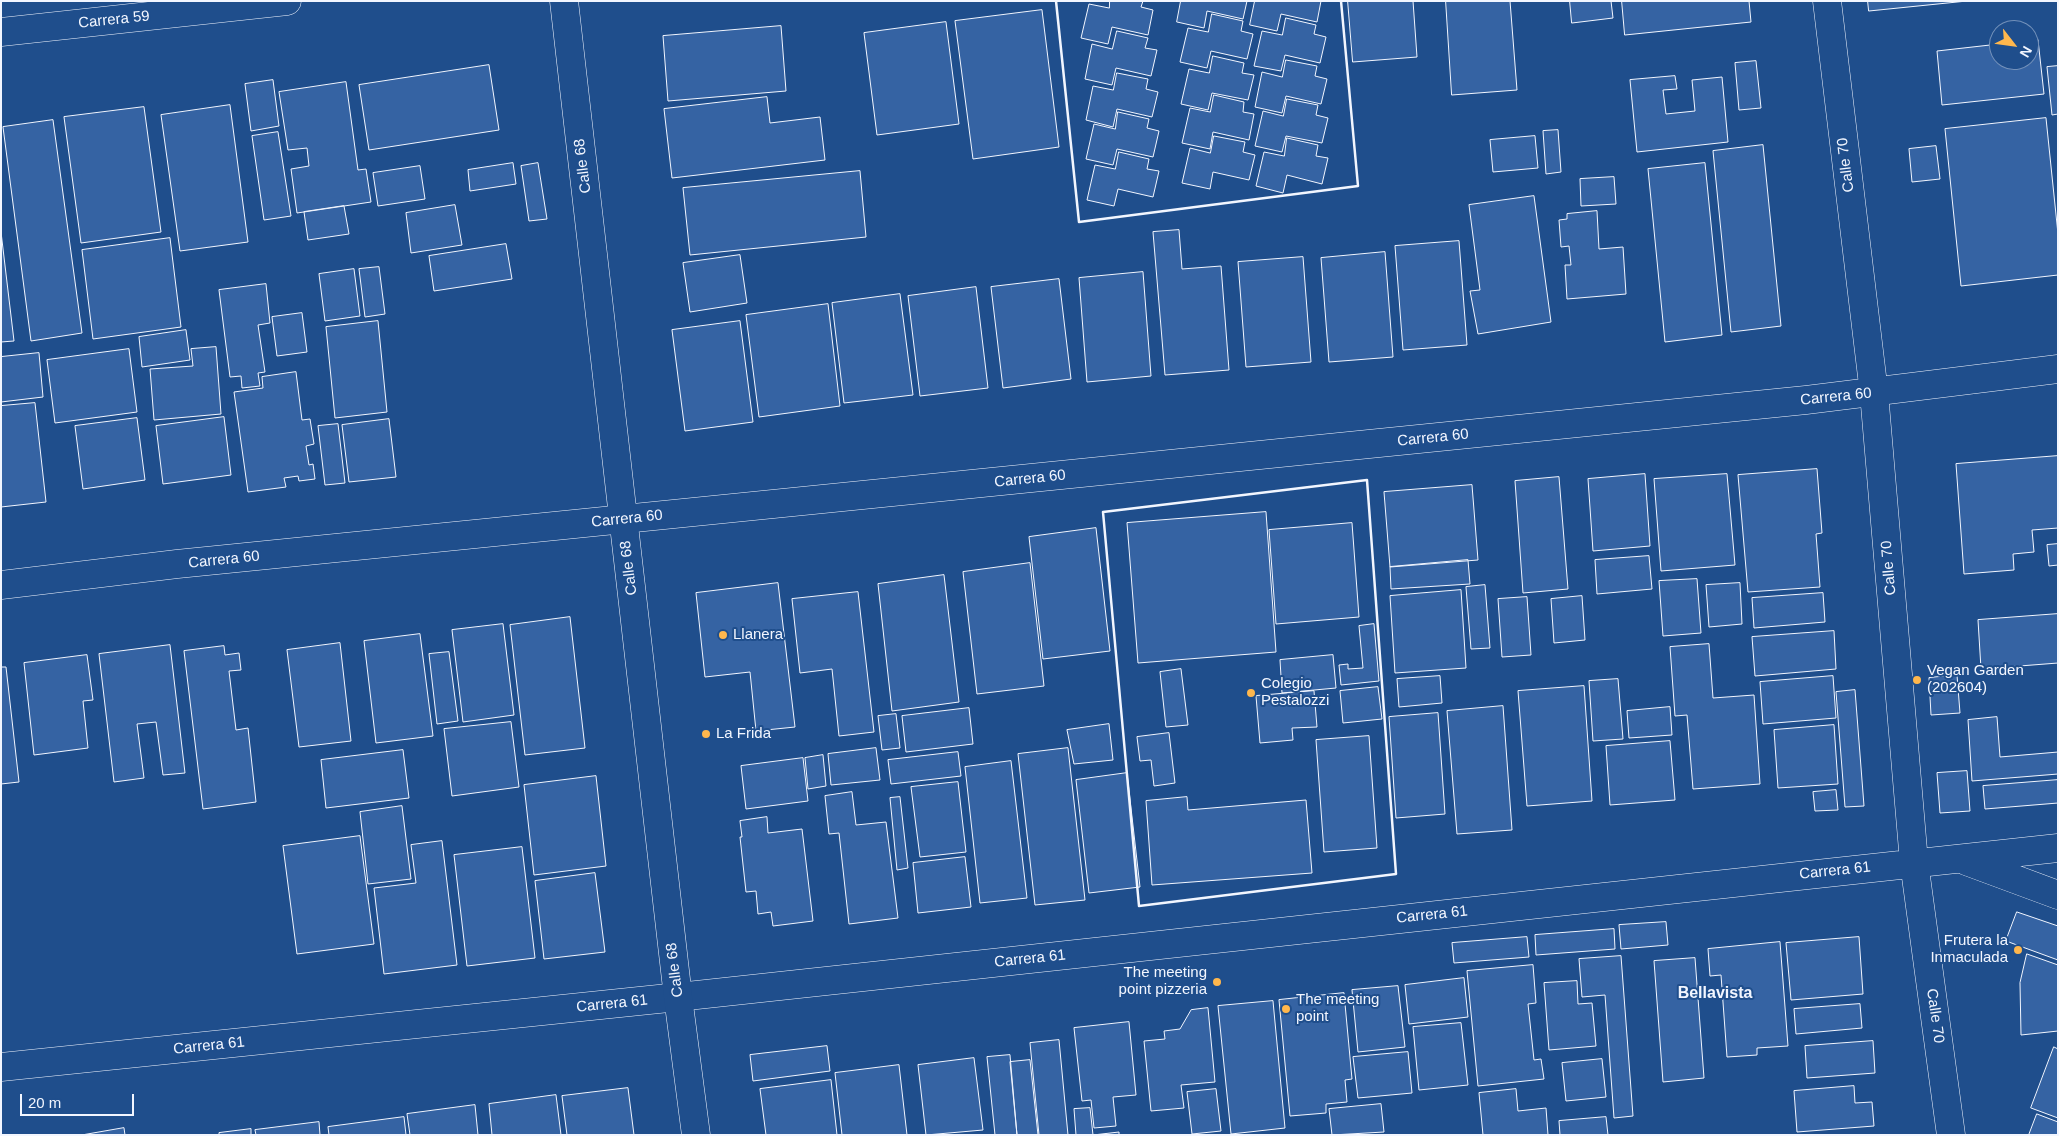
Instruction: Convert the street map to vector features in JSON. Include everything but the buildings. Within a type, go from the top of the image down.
[{"type":"street","name":"Carrera 59","points":[[1,32],[287,1]]},
{"type":"street","name":"Calle 68","points":[[564,1],[678,997],[696,1135]]},
{"type":"street","name":"Calle 70","points":[[1827,1],[1874,393],[1914,862],[1951,1135]]},
{"type":"street","name":"Carrera 60","points":[[1,584],[177,564],[1874,393],[2058,369]]},
{"type":"street","name":"Carrera 61","points":[[1,1067],[678,997],[1914,862],[2058,848]]},
{"type":"street","points":[[1960,858],[2058,895]]},
{"type":"wall","points":[[1056,1],[1079,222],[1358,186],[1341,1]]},
{"type":"wall","points":[[1367,480],[1396,874],[1139,906],[1103,512],[1367,480]]},
{"type":"place","name":"Llanera","points":[[723,635]]},
{"type":"place","name":"Vegan Garden (202604)","points":[[1917,680]]},
{"type":"place","name":"Colegio Pestalozzi","points":[[1251,693]]},
{"type":"place","name":"La Frida","points":[[706,734]]},
{"type":"place","name":"Frutera la Inmaculada","points":[[2018,950]]},
{"type":"place","name":"The meeting point pizzeria","points":[[1217,982]]},
{"type":"place","name":"The meeting point","points":[[1286,1009]]},
{"type":"district","name":"Bellavista","points":[[1715,994]]}]
